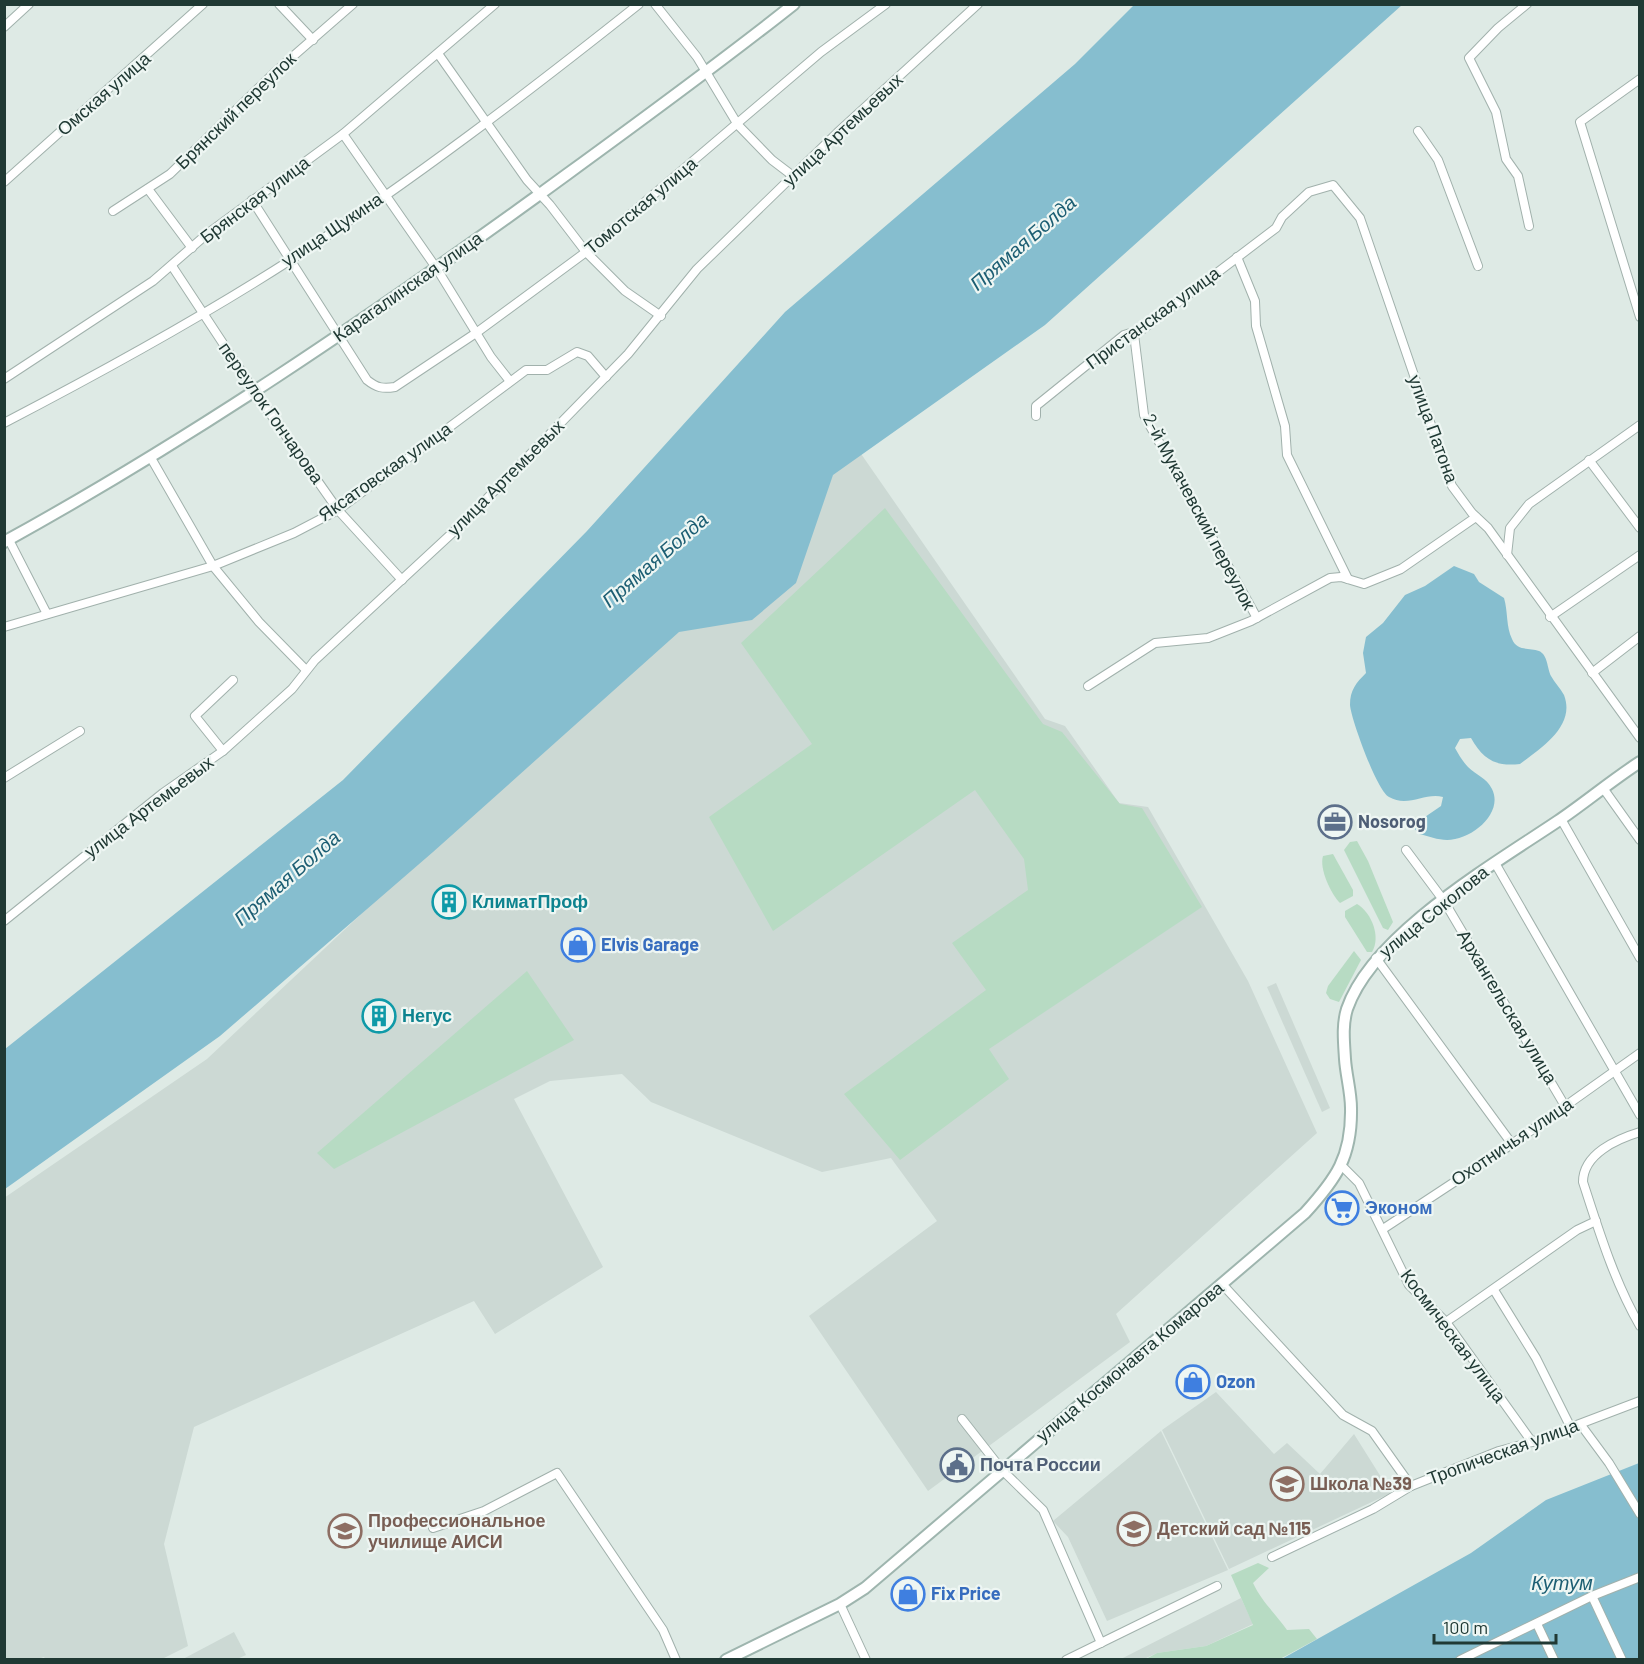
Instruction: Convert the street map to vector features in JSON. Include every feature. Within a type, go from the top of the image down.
[{"type":"main road","name":"Карагалинская улица","points":[[6,538],[151,458],[255,392],[437,269],[707,73],[794,4]]},
{"type":"main road","name":"улица Соколова","points":[[1342,1166],[1352,1108],[1346,1069],[1344,1025],[1353,994],[1376,958],[1444,901],[1495,863],[1639,764]]},
{"type":"main road","name":"улица Космонавта Комарова","points":[[726,1659],[840,1604],[865,1588],[1305,1213],[1329,1188],[1342,1166]]},
{"type":"street","points":[[4,27],[29,4]]},
{"type":"street","name":"Омская улица","points":[[4,182],[182,26],[203,4]]},
{"type":"street","points":[[279,4],[313,40]]},
{"type":"street","name":"Брянский переулок","points":[[113,211],[148,189],[193,153],[275,72],[353,4]]},
{"type":"street","name":"Брянская улица","points":[[4,379],[172,266],[252,200],[343,134],[439,55],[495,4]]},
{"type":"street","name":"улица Щукина","points":[[4,423],[203,314],[291,259],[386,194],[639,4]]},
{"type":"street","points":[[656,4],[707,73],[738,125],[772,160],[793,176]]},
{"type":"street","name":"Томотская улица","points":[[339,335],[367,380],[375,386],[384,389],[405,382],[586,252],[821,52],[886,4]]},
{"type":"street","name":"улица Артемьевых","points":[[4,921],[163,793],[223,751],[292,689],[306,670],[463,523],[606,377],[661,316],[697,269],[978,4]]},
{"type":"street","points":[[1527,4],[1498,28],[1469,58],[1496,112],[1506,159],[1518,176],[1529,226]]},
{"type":"street","points":[[439,55],[484,121],[586,252],[625,291],[661,316]]},
{"type":"street","points":[[1640,79],[1580,122],[1640,317]]},
{"type":"street","points":[[1418,131],[1438,160],[1478,266]]},
{"type":"street","points":[[343,134],[437,269],[476,333],[509,380]]},
{"type":"street","name":"Пристанская улица","points":[[1036,416],[1036,406],[1124,335],[1134,334],[1276,228],[1282,218],[1309,192],[1333,185]]},
{"type":"street","name":"улица Патона","points":[[1333,185],[1360,218],[1428,425],[1452,486],[1476,517],[1488,528],[1550,617],[1640,738]]},
{"type":"street","points":[[148,189],[192,248]]},
{"type":"street","points":[[252,200],[339,335]]},
{"type":"street","points":[[1237,257],[1255,300],[1256,326],[1285,426],[1287,455],[1348,579]]},
{"type":"street","name":"переулок Гончарова","points":[[172,266],[255,392],[338,510],[402,580]]},
{"type":"street","name":"2-й Мукачевский переулок","points":[[1134,334],[1144,415],[1257,618]]},
{"type":"street","name":"Яксатовская улица","points":[[4,627],[213,566],[294,533],[338,510],[509,380],[526,370],[547,370],[577,352],[588,356],[606,377]]},
{"type":"street","points":[[1507,555],[1510,528],[1529,504],[1640,425]]},
{"type":"street","points":[[151,458],[213,566],[259,622],[306,670]]},
{"type":"street","points":[[1588,460],[1640,528]]},
{"type":"street","points":[[1088,686],[1155,642],[1179,642],[1208,638],[1257,618],[1330,578],[1348,579],[1364,584],[1401,569],[1476,517]]},
{"type":"street","points":[[6,538],[47,614]]},
{"type":"street","points":[[1550,617],[1640,555]]},
{"type":"street","points":[[1592,673],[1640,636]]},
{"type":"street","points":[[223,751],[195,716],[233,680]]},
{"type":"street","points":[[4,778],[80,731]]},
{"type":"street","points":[[1603,788],[1640,840]]},
{"type":"street","points":[[1561,819],[1640,958]]},
{"type":"street","name":"Архангельская улица","points":[[1406,850],[1444,901],[1565,1106]]},
{"type":"street","points":[[1495,863],[1640,1115]]},
{"type":"street","points":[[1376,958],[1512,1144]]},
{"type":"street","name":"Охотничья улица","points":[[1383,1229],[1512,1144],[1640,1053]]},
{"type":"street","points":[[1640,1132],[1613,1141],[1587,1165],[1583,1174],[1596,1221],[1625,1301],[1640,1326]]},
{"type":"street","name":"Космическая улица","points":[[1342,1166],[1359,1183],[1409,1285],[1446,1322],[1532,1442]]},
{"type":"street","points":[[1446,1322],[1577,1230],[1596,1221]]},
{"type":"street","points":[[1222,1284],[1344,1415],[1372,1431],[1411,1486]]},
{"type":"street","points":[[1494,1290],[1536,1358],[1571,1428]]},
{"type":"street","name":"Тропическая улица","points":[[1272,1557],[1373,1509],[1411,1486],[1499,1450],[1532,1442],[1581,1425],[1640,1401]]},
{"type":"street","points":[[962,1419],[1002,1470],[1034,1499],[1051,1523],[1101,1642]]},
{"type":"street","points":[[1581,1425],[1613,1470],[1638,1511]]},
{"type":"street","points":[[433,1528],[484,1511],[557,1473],[663,1630],[676,1659]]},
{"type":"street","points":[[1460,1659],[1592,1596],[1640,1577]]},
{"type":"street","points":[[1066,1659],[1217,1586]]},
{"type":"street","points":[[1592,1596],[1622,1659]]},
{"type":"street","points":[[840,1604],[866,1659]]},
{"type":"street","points":[[1537,1624],[1554,1659]]},
{"type":"shaded area","points":[[857,448],[1045,719],[1065,726],[1119,803],[1148,807],[1248,981],[1317,1133],[1116,1314],[1130,1342],[928,1491],[809,1316],[937,1221],[891,1158],[822,1172],[651,1102],[622,1074],[550,1081],[514,1099],[603,1267],[495,1334],[474,1301],[194,1427],[164,1544],[188,1646],[162,1659],[46,1660],[44,1657],[5,1659],[4,1198],[207,1059]]},
{"type":"shaded area","points":[[1276,983],[1330,1108],[1322,1112],[1267,987]]},
{"type":"shaded area","name":"Школа №39","points":[[1216,1392],[1274,1454],[1287,1443],[1320,1474],[1354,1434],[1391,1493],[1229,1569],[1162,1430]]},
{"type":"shaded area","name":"Детский сад №115","points":[[1161,1431],[1228,1570],[1107,1621],[1068,1537],[1053,1521]]},
{"type":"shaded area","points":[[1241,1598],[1253,1624],[1206,1646],[1157,1653],[1144,1659],[1119,1660]]},
{"type":"shaded area","points":[[234,1632],[246,1655],[237,1659],[183,1659]]},
{"type":"green space","points":[[885,508],[1043,724],[1062,732],[1120,804],[1142,808],[1202,907],[989,1049],[1009,1079],[900,1160],[844,1094],[986,990],[952,943],[1028,890],[1024,859],[975,790],[773,931],[709,817],[812,744],[741,643]]},
{"type":"green space","points":[[1357,841],[1368,861],[1393,922],[1388,930],[1383,928],[1344,850],[1350,842]]},
{"type":"green space","points":[[1333,854],[1353,890],[1353,896],[1340,903],[1324,874],[1322,861],[1323,856]]},
{"type":"green space","points":[[1357,904],[1367,913],[1374,926],[1376,939],[1372,952],[1367,952],[1345,917],[1345,911]]},
{"type":"green space","points":[[1354,951],[1361,960],[1339,1002],[1330,999],[1326,993],[1328,986]]},
{"type":"green space","points":[[527,971],[574,1040],[334,1169],[317,1153]]},
{"type":"green space","points":[[1258,1563],[1269,1568],[1253,1583],[1265,1602],[1287,1630],[1309,1629],[1317,1639],[1280,1659],[1144,1660],[1157,1653],[1206,1646],[1253,1625],[1231,1575]]},
{"type":"water","name":"Прямая Болда","points":[[1134,5],[1402,5],[1045,325],[833,475],[796,583],[752,620],[679,632],[433,852],[220,1036],[5,1189],[5,1049],[343,780],[587,531],[785,312],[1075,64]]},
{"type":"water","points":[[1454,566],[1474,574],[1479,582],[1504,598],[1510,634],[1514,643],[1520,647],[1539,651],[1544,655],[1551,676],[1564,695],[1566,706],[1565,717],[1554,735],[1520,764],[1497,763],[1485,756],[1471,738],[1460,739],[1455,748],[1468,767],[1490,785],[1495,798],[1494,807],[1490,816],[1475,830],[1457,839],[1447,840],[1419,834],[1414,828],[1422,819],[1441,806],[1443,797],[1430,796],[1403,801],[1389,797],[1384,792],[1365,754],[1350,705],[1354,687],[1366,673],[1363,653],[1366,637],[1383,623],[1405,595],[1425,586]]},
{"type":"water","name":"Кутум","points":[[1639,1463],[1639,1659],[1280,1660],[1471,1553],[1546,1500]]},
{"type":"place","name":"Nosorog","points":[[1335,822]]},
{"type":"place","name":"КлиматПроф","points":[[449,902]]},
{"type":"place","name":"Elvis Garage","points":[[578,945]]},
{"type":"place","name":"Негус","points":[[379,1016]]},
{"type":"place","name":"Эконом","points":[[1342,1208]]},
{"type":"place","name":"Ozon","points":[[1193,1382]]},
{"type":"place","name":"Почта России","points":[[957,1465]]},
{"type":"place","name":"Школа №39","points":[[1287,1484]]},
{"type":"place","name":"Детский сад №115","points":[[1134,1529]]},
{"type":"place","name":"Профессиональное училище АИСИ","points":[[345,1531]]},
{"type":"place","name":"Fix Price","points":[[908,1594]]}]
